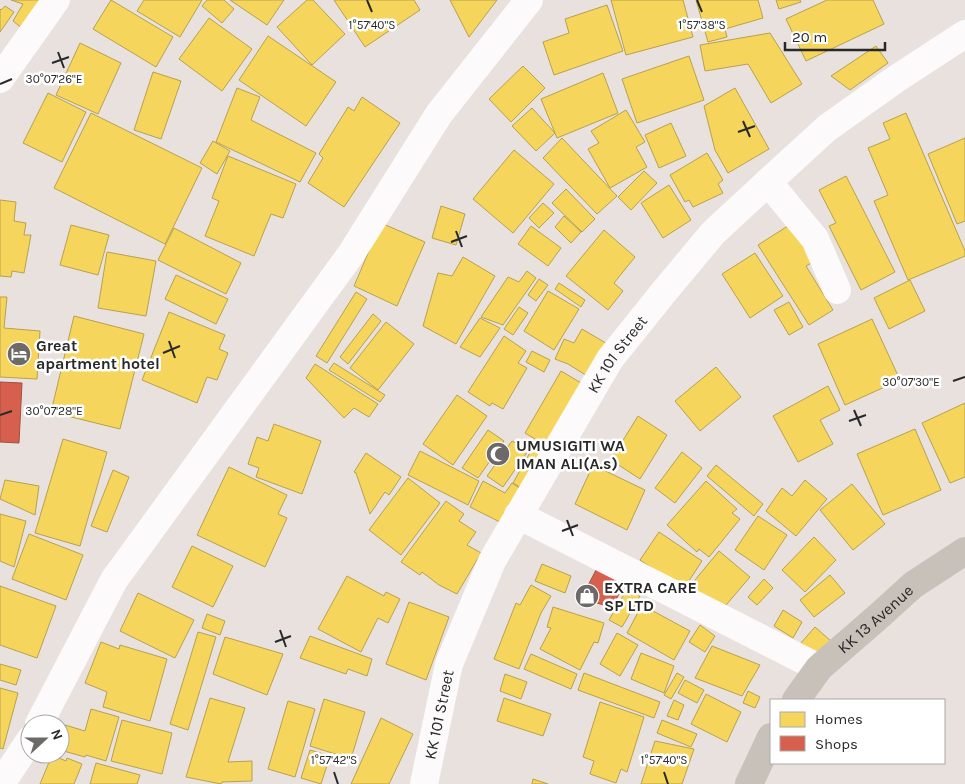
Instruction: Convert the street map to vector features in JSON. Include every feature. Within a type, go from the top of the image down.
[{"type":"main road","name":"KK 13 Avenue","points":[[797,699],[819,668],[912,585],[965,551]]},
{"type":"main road","points":[[749,784],[770,739]]},
{"type":"street","points":[[0,79],[56,0]]},
{"type":"street","points":[[45,714],[114,580],[351,254],[439,114],[529,0]]},
{"type":"street","name":"KK 101 Street","points":[[424,784],[449,664],[492,561],[610,359],[713,233],[768,182],[828,128],[965,34]]},
{"type":"street","points":[[768,182],[814,239],[837,290]]},
{"type":"street","points":[[518,515],[819,668]]},
{"type":"street","points":[[1,784],[20,755]]},
{"type":"building: Homes","points":[[11,0],[42,0],[23,29],[13,21],[23,4]]},
{"type":"building: Homes","points":[[111,0],[173,37],[156,67],[93,29]]},
{"type":"building: Homes","points":[[144,0],[202,0],[180,37],[137,11]]},
{"type":"building: Homes","points":[[207,0],[224,0],[234,9],[222,23],[202,6]]},
{"type":"building: Homes","points":[[230,0],[284,0],[267,25]]},
{"type":"building: Homes","points":[[307,0],[313,0],[345,34],[312,65],[277,27]]},
{"type":"building: Homes","points":[[334,0],[414,0],[420,10],[365,47]]},
{"type":"building: Homes","points":[[450,0],[497,0],[469,37]]},
{"type":"building: Homes","points":[[611,0],[683,0],[693,37],[626,55]]},
{"type":"building: Homes","points":[[696,0],[758,0],[763,18],[725,29],[727,37],[708,42]]},
{"type":"building: Homes","points":[[776,0],[800,0],[801,2],[779,9]]},
{"type":"building: Homes","points":[[827,0],[873,0],[884,24],[806,61],[786,19]]},
{"type":"building: Homes","points":[[607,5],[623,51],[554,75],[543,42],[569,33],[565,19]]},
{"type":"building: Homes","points":[[5,6],[14,12],[0,32],[0,9]]},
{"type":"building: Homes","points":[[209,18],[252,49],[222,91],[179,59]]},
{"type":"building: Homes","points":[[770,33],[802,84],[771,103],[748,64],[705,71],[700,45]]},
{"type":"building: Homes","points":[[268,36],[336,82],[306,126],[239,80]]},
{"type":"building: Homes","points":[[80,43],[121,63],[98,114],[56,95]]},
{"type":"building: Homes","points":[[876,46],[888,63],[850,90],[831,76]]},
{"type":"building: Homes","points":[[689,56],[704,100],[637,123],[622,79]]},
{"type":"building: Homes","points":[[523,66],[545,88],[511,122],[489,99]]},
{"type":"building: Homes","points":[[153,72],[181,81],[161,139],[134,130]]},
{"type":"building: Homes","points":[[603,73],[618,113],[557,138],[541,99]]},
{"type":"building: Homes","points":[[237,88],[260,97],[251,120],[316,153],[300,182],[216,142]]},
{"type":"building: Homes","points":[[735,88],[769,149],[728,173],[715,150],[704,106]]},
{"type":"building: Homes","points":[[48,93],[86,112],[62,162],[23,143]]},
{"type":"building: Homes","points":[[362,97],[400,123],[344,207],[308,183],[323,158],[319,154],[348,107],[354,111]]},
{"type":"building: Homes","points":[[532,108],[555,133],[536,151],[512,126]]},
{"type":"building: Homes","points":[[626,110],[645,142],[636,147],[647,167],[610,188],[588,149],[599,143],[591,131]]},
{"type":"building: Homes","points":[[91,113],[202,168],[165,244],[54,188]]},
{"type":"building: Homes","points":[[906,113],[965,251],[965,256],[908,280],[874,201],[888,195],[868,148],[890,139],[883,123]]},
{"type":"building: Homes","points":[[671,123],[686,156],[659,168],[645,135]]},
{"type":"building: Homes","points":[[562,138],[617,196],[597,214],[543,158]]},
{"type":"building: Homes","points":[[965,138],[965,221],[957,224],[928,154]]},
{"type":"building: Homes","points":[[213,141],[230,151],[217,174],[200,163]]},
{"type":"building: Homes","points":[[514,150],[554,184],[513,233],[473,199]]},
{"type":"building: Homes","points":[[707,153],[723,180],[718,184],[723,193],[693,207],[689,200],[685,202],[670,175]]},
{"type":"building: Homes","points":[[228,156],[296,184],[283,218],[271,214],[254,256],[205,236],[219,201],[212,198]]},
{"type":"building: Homes","points":[[644,171],[657,183],[631,210],[618,197]]},
{"type":"building: Homes","points":[[846,176],[895,272],[861,290],[829,226],[836,223],[819,190]]},
{"type":"building: Homes","points":[[669,185],[691,220],[663,238],[641,203]]},
{"type":"building: Homes","points":[[566,189],[595,219],[582,232],[552,203]]},
{"type":"building: Homes","points":[[0,200],[16,202],[14,221],[26,223],[24,235],[31,235],[24,273],[12,271],[11,277],[0,276]]},
{"type":"building: Homes","points":[[543,203],[554,213],[539,228],[529,218]]},
{"type":"building: Homes","points":[[441,206],[465,214],[456,245],[432,238]]},
{"type":"building: Homes","points":[[564,216],[581,232],[571,243],[555,227]]},
{"type":"building: Homes","points":[[381,223],[425,242],[397,306],[354,286]]},
{"type":"building: Homes","points":[[791,224],[815,261],[806,266],[833,310],[809,325],[758,245]]},
{"type":"building: Homes","points":[[71,225],[109,235],[98,275],[60,265]]},
{"type":"building: Homes","points":[[531,226],[561,248],[548,266],[518,244]]},
{"type":"building: Homes","points":[[174,228],[241,263],[226,294],[158,260]]},
{"type":"building: Homes","points":[[604,230],[635,257],[614,283],[623,291],[608,310],[566,276]]},
{"type":"building: Homes","points":[[107,252],[156,261],[146,316],[98,308]]},
{"type":"building: Homes","points":[[755,253],[783,296],[750,318],[722,274]]},
{"type":"building: Homes","points":[[463,257],[495,276],[456,344],[423,326],[438,273],[452,276]]},
{"type":"building: Homes","points":[[527,271],[536,278],[503,325],[481,317],[508,277],[519,282]]},
{"type":"building: Homes","points":[[176,275],[228,299],[216,324],[165,299]]},
{"type":"building: Homes","points":[[539,279],[548,285],[536,301],[528,295]]},
{"type":"building: Homes","points":[[910,280],[925,311],[889,329],[874,298]]},
{"type":"building: Homes","points":[[559,283],[585,300],[581,307],[555,289]]},
{"type":"building: Homes","points":[[548,291],[579,309],[554,350],[524,331]]},
{"type":"building: Homes","points":[[356,292],[367,299],[327,363],[316,356]]},
{"type":"building: Homes","name":"Great apartment hotel","points":[[0,297],[7,297],[4,328],[40,331],[37,379],[0,377]]},
{"type":"building: Homes","points":[[789,302],[803,327],[789,335],[774,310]]},
{"type":"building: Homes","points":[[519,307],[528,313],[513,335],[504,329]]},
{"type":"building: Homes","points":[[169,312],[225,335],[219,349],[228,353],[217,380],[207,377],[197,403],[142,380]]},
{"type":"building: Homes","points":[[373,314],[381,321],[348,364],[340,357]]},
{"type":"building: Homes","points":[[74,316],[144,334],[120,429],[51,412]]},
{"type":"building: Homes","points":[[480,318],[500,328],[480,357],[460,347]]},
{"type":"building: Homes","points":[[872,319],[900,380],[845,405],[818,344]]},
{"type":"building: Homes","points":[[386,322],[414,344],[378,390],[350,368]]},
{"type":"building: Homes","points":[[582,329],[611,346],[592,379],[568,364],[555,359],[564,339],[574,343]]},
{"type":"building: Homes","points":[[504,336],[526,351],[518,363],[527,368],[503,409],[492,403],[490,406],[468,392]]},
{"type":"building: Homes","points":[[532,351],[550,360],[544,372],[526,362]]},
{"type":"building: Homes","points":[[334,363],[385,395],[380,402],[329,370]]},
{"type":"building: Homes","points":[[315,364],[378,404],[369,417],[354,408],[344,418],[306,378]]},
{"type":"building: Homes","points":[[716,367],[741,397],[700,431],[675,401]]},
{"type":"building: Homes","points":[[561,371],[588,387],[552,449],[525,433]]},
{"type":"building: Homes","points":[[828,386],[840,410],[820,420],[833,444],[798,462],[773,416]]},
{"type":"building: Homes","points":[[457,395],[487,416],[453,465],[423,444]]},
{"type":"building: Homes","points":[[965,403],[965,477],[950,483],[922,423]]},
{"type":"building: Homes","points":[[638,416],[667,435],[640,479],[611,460]]},
{"type":"building: Homes","points":[[274,424],[321,441],[302,494],[256,477],[259,468],[248,464],[257,437],[268,441]]},
{"type":"building: Homes","points":[[915,429],[941,490],[883,515],[857,454]]},
{"type":"building: Homes","points":[[488,430],[504,441],[478,478],[462,468]]},
{"type":"building: Homes","points":[[63,439],[107,452],[80,546],[35,533]]},
{"type":"building: Homes","points":[[512,441],[528,451],[503,487],[487,476]]},
{"type":"building: Homes","points":[[532,449],[548,457],[528,492],[513,483]]},
{"type":"building: Homes","points":[[420,451],[479,481],[468,505],[408,475]]},
{"type":"building: Homes","points":[[682,452],[702,468],[675,503],[655,488]]},
{"type":"building: Homes","points":[[366,453],[401,477],[389,495],[385,492],[370,514],[356,473],[354,472]]},
{"type":"building: Homes","points":[[593,465],[645,490],[627,530],[575,504]]},
{"type":"building: Homes","points":[[716,465],[763,504],[754,516],[707,476]]},
{"type":"building: Homes","points":[[229,467],[287,495],[278,514],[287,518],[265,567],[197,535]]},
{"type":"building: Homes","points":[[113,470],[129,477],[107,532],[91,526]]},
{"type":"building: Homes","points":[[408,478],[440,503],[401,555],[369,530]]},
{"type":"building: Homes","points":[[5,480],[39,486],[35,515],[0,499]]},
{"type":"building: Homes","points":[[805,480],[827,499],[796,536],[766,511],[782,488],[792,496]]},
{"type":"building: Homes","points":[[483,481],[505,493],[512,483],[524,491],[504,524],[470,507]]},
{"type":"building: Homes","points":[[706,481],[737,509],[732,513],[740,519],[709,557],[699,549],[697,552],[667,525]]},
{"type":"building: Homes","points":[[852,484],[885,524],[853,550],[820,510]]},
{"type":"building: Homes","points":[[446,501],[464,514],[459,521],[476,532],[467,545],[481,553],[457,594],[439,585],[422,572],[420,575],[401,562]]},
{"type":"building: Homes","points":[[0,514],[26,521],[14,567],[0,561]]},
{"type":"building: Homes","points":[[758,516],[787,535],[764,570],[735,550]]},
{"type":"building: Homes","points":[[659,532],[702,561],[683,590],[640,560]]},
{"type":"building: Homes","points":[[29,534],[83,555],[66,600],[12,579]]},
{"type":"building: Homes","points":[[814,537],[836,560],[805,592],[782,570]]},
{"type":"building: Homes","points":[[192,546],[233,566],[213,607],[172,587]]},
{"type":"building: Homes","points":[[719,551],[750,577],[720,612],[690,586]]},
{"type":"building: Homes","points":[[542,564],[571,576],[565,593],[535,581]]},
{"type":"building: Homes","points":[[830,575],[845,593],[814,617],[800,600]]},
{"type":"building: Homes","points":[[347,576],[384,596],[386,592],[400,599],[388,623],[378,618],[361,652],[318,629]]},
{"type":"building: Homes","points":[[764,579],[773,588],[757,605],[748,597]]},
{"type":"building: Homes","points":[[531,585],[551,596],[541,613],[519,669],[494,659],[516,603],[520,605]]},
{"type":"building: Homes","points":[[0,586],[56,606],[37,658],[0,645]]},
{"type":"building: Homes","points":[[627,589],[640,596],[622,627],[609,620]]},
{"type":"building: Homes","points":[[138,593],[194,620],[175,658],[120,631]]},
{"type":"building: Homes","points":[[409,602],[449,617],[426,680],[386,664]]},
{"type":"building: Homes","points":[[642,605],[690,631],[674,660],[627,633]]},
{"type":"building: Homes","points":[[553,607],[604,623],[598,643],[594,642],[580,670],[540,649],[551,628],[547,627]]},
{"type":"building: Homes","points":[[783,610],[802,622],[793,638],[774,626]]},
{"type":"building: Homes","points":[[207,614],[225,621],[220,635],[202,628]]},
{"type":"building: Homes","points":[[700,625],[715,636],[705,652],[689,642]]},
{"type":"building: Homes","points":[[815,627],[831,641],[817,659],[800,644]]},
{"type":"building: Homes","points":[[198,632],[216,637],[188,730],[170,724]]},
{"type":"building: Homes","points":[[617,633],[638,645],[620,676],[600,664]]},
{"type":"building: Homes","points":[[310,636],[372,659],[367,676],[348,669],[346,674],[300,658]]},
{"type":"building: Homes","points":[[225,637],[283,654],[267,695],[213,674]]},
{"type":"building: Homes","points":[[101,642],[119,649],[120,645],[167,659],[150,721],[103,707],[107,692],[85,683]]},
{"type":"building: Homes","points":[[712,646],[760,665],[742,696],[695,678]]},
{"type":"building: Homes","points":[[641,653],[674,666],[664,693],[631,679]]},
{"type":"building: Homes","points":[[531,654],[577,674],[571,689],[524,669]]},
{"type":"building: Homes","points":[[0,664],[21,670],[16,685],[0,680]]},
{"type":"building: Homes","points":[[584,673],[660,702],[654,718],[578,690]]},
{"type":"building: Homes","points":[[677,673],[684,677],[671,699],[664,695]]},
{"type":"building: Homes","points":[[505,674],[527,682],[521,699],[500,691]]},
{"type":"building: Homes","points":[[685,680],[704,690],[697,703],[678,693]]},
{"type":"building: Homes","points":[[0,688],[18,693],[3,749],[0,748]]},
{"type":"building: Homes","points":[[748,691],[760,697],[755,708],[743,703]]},
{"type":"building: Homes","points":[[706,694],[741,712],[727,742],[691,724]]},
{"type":"building: Homes","points":[[210,698],[245,708],[228,762],[252,761],[252,781],[222,782],[221,784],[186,777]]},
{"type":"building: Homes","points":[[504,698],[551,714],[543,736],[497,721]]},
{"type":"building: Homes","points":[[324,699],[365,712],[351,759],[310,746]]},
{"type":"building: Homes","points":[[674,700],[684,705],[678,720],[667,716]]},
{"type":"building: Homes","points":[[288,701],[315,709],[295,777],[268,769]]},
{"type":"building: Homes","points":[[600,702],[644,717],[627,772],[621,769],[616,783],[590,774],[594,761],[583,757]]},
{"type":"building: Homes","points":[[91,709],[119,717],[106,761],[70,753],[70,726],[85,731]]},
{"type":"building: Homes","points":[[381,718],[413,734],[389,784],[351,784]]},
{"type":"building: Homes","points":[[122,720],[172,733],[162,774],[111,761]]},
{"type":"building: Homes","points":[[662,720],[697,734],[691,747],[657,733]]},
{"type":"building: Homes","points":[[655,741],[694,749],[682,784],[641,784]]},
{"type":"building: Homes","points":[[310,750],[330,756],[321,784],[301,778]]},
{"type":"building: Homes","points":[[70,759],[82,764],[74,784],[40,784],[48,764],[70,764]]},
{"type":"building: Homes","points":[[96,763],[140,775],[137,784],[90,784]]},
{"type":"building: Homes","points":[[533,779],[548,784],[532,784]]},
{"type":"building: Shops","points":[[0,382],[22,383],[19,443],[0,442]]},
{"type":"building: Shops","points":[[596,570],[627,579],[612,607],[581,599]]},
{"type":"place","name":"Great apartment hotel","points":[[19,354]]},
{"type":"place","name":"UMUSIGITI WA IMAN ALI(A.s)","points":[[498,454]]},
{"type":"place","name":"EXTRA CARE SP LTD","points":[[587,596]]}]
